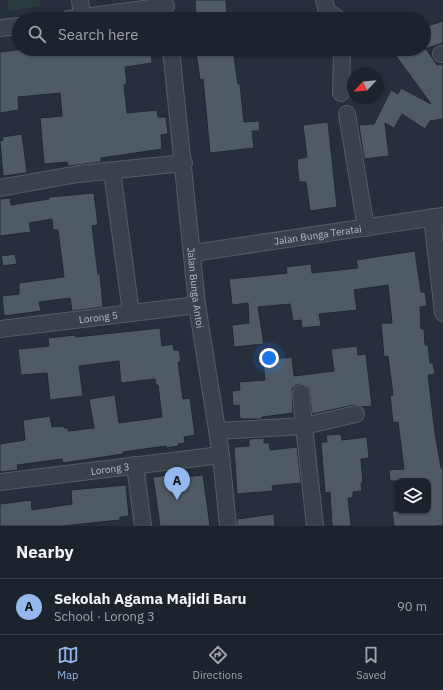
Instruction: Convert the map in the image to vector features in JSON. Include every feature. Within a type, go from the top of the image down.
[{"type":"street","points":[[77,12],[80,0]]},
{"type":"street","points":[[324,0],[328,12]]},
{"type":"street","points":[[130,12],[166,8]]},
{"type":"street","points":[[0,28],[12,27]]},
{"type":"street","name":"Jalan Bunga Antoi","points":[[172,56],[198,305],[221,455],[228,526]]},
{"type":"street","points":[[341,92],[342,56]]},
{"type":"street","points":[[347,114],[366,228]]},
{"type":"street","points":[[0,188],[78,174],[184,163]]},
{"type":"street","points":[[112,170],[131,313]]},
{"type":"street","points":[[437,217],[443,313]]},
{"type":"street","name":"Jalan Bunga Teratai","points":[[193,253],[437,217]]},
{"type":"street","name":"Lorong 5","points":[[0,329],[198,305]]},
{"type":"street","points":[[301,393],[315,526]]},
{"type":"street","points":[[217,431],[304,426],[356,414]]},
{"type":"street","name":"Lorong 3","points":[[0,482],[221,455]]},
{"type":"street","points":[[135,465],[143,526]]},
{"type":"shaded area","points":[[8,0],[40,0],[40,6],[9,11]]},
{"type":"building","points":[[195,0],[226,0],[227,12],[196,12]]},
{"type":"building","points":[[443,21],[443,43],[431,47],[431,25]]},
{"type":"building","points":[[12,50],[12,56],[152,56],[152,63],[125,67],[127,84],[124,85],[127,113],[157,110],[158,117],[166,117],[168,134],[161,135],[162,149],[101,158],[101,162],[68,166],[67,162],[44,164],[40,118],[62,116],[60,93],[18,97],[19,110],[0,113],[0,52]]},
{"type":"building","points":[[197,56],[234,56],[238,84],[240,84],[244,122],[259,121],[260,131],[252,131],[254,148],[210,153],[203,79],[200,80]]},
{"type":"building","points":[[396,56],[431,56],[437,65],[443,64],[443,121],[442,119],[430,121],[425,129],[402,114],[394,128],[385,123],[389,156],[364,159],[359,125],[374,124],[391,90],[398,94],[401,88],[431,104]]},
{"type":"building","points":[[328,122],[337,207],[310,211],[306,182],[299,182],[297,159],[307,157],[303,125]]},
{"type":"building","points":[[22,134],[27,173],[3,176],[0,141],[3,140],[2,137]]},
{"type":"building","points":[[94,193],[98,225],[92,226],[98,274],[100,274],[103,307],[72,311],[70,298],[39,302],[41,311],[4,316],[2,296],[19,294],[19,283],[64,277],[58,230],[53,230],[52,219],[29,223],[31,232],[0,236],[0,199],[10,198],[11,205],[49,199],[49,197]]},
{"type":"building","points":[[415,251],[421,292],[425,292],[427,306],[420,307],[421,329],[424,329],[425,345],[428,345],[430,363],[433,363],[435,374],[428,375],[435,433],[441,468],[443,468],[443,525],[394,526],[392,511],[395,511],[395,514],[431,514],[431,478],[395,478],[395,481],[390,481],[389,470],[404,469],[398,422],[393,423],[390,395],[393,395],[388,356],[384,357],[381,323],[392,323],[388,285],[354,290],[357,310],[319,314],[321,326],[302,328],[301,320],[293,321],[290,304],[258,307],[264,344],[234,347],[232,325],[249,323],[248,303],[232,305],[229,279],[287,273],[286,267],[311,264],[312,273],[358,268],[356,260]]},
{"type":"building","points":[[15,254],[17,264],[3,266],[1,256]]},
{"type":"building","points":[[160,328],[162,346],[173,344],[174,350],[179,350],[181,362],[178,362],[183,399],[190,398],[195,435],[184,437],[185,443],[178,444],[179,446],[166,448],[166,446],[123,452],[123,454],[63,463],[62,459],[17,465],[18,470],[0,472],[0,444],[25,440],[23,420],[50,416],[52,427],[64,426],[64,428],[68,428],[68,431],[94,428],[89,399],[115,395],[119,423],[162,417],[158,385],[156,385],[155,379],[121,383],[119,361],[79,366],[83,396],[50,400],[47,373],[21,375],[18,349],[49,346],[48,338],[75,335],[76,337]]},
{"type":"building","points":[[357,346],[358,355],[366,354],[372,406],[363,407],[354,405],[312,414],[309,388],[301,384],[296,385],[292,389],[293,413],[262,417],[262,419],[240,419],[239,405],[233,406],[232,391],[240,390],[239,382],[265,380],[263,360],[292,357],[294,376],[334,371],[331,349]]},
{"type":"building","points":[[341,434],[342,440],[367,437],[369,458],[361,459],[363,483],[361,483],[362,491],[353,492],[353,498],[348,498],[351,526],[332,526],[330,492],[325,493],[321,442],[327,442],[326,435]]},
{"type":"building","points":[[264,438],[264,443],[269,443],[270,450],[297,447],[301,483],[272,486],[273,491],[237,494],[234,447],[249,446],[249,439]]},
{"type":"building","points":[[176,474],[176,478],[203,475],[210,526],[160,526],[153,477]]},
{"type":"building","points":[[126,485],[129,516],[120,517],[120,520],[62,526],[0,526],[0,504],[31,500],[32,510],[72,504],[71,490]]},
{"type":"building","points":[[274,514],[275,526],[237,526],[237,519]]},
{"type":"place","name":"Sekolah Agama Majidi Baru","points":[[177,500]]}]
